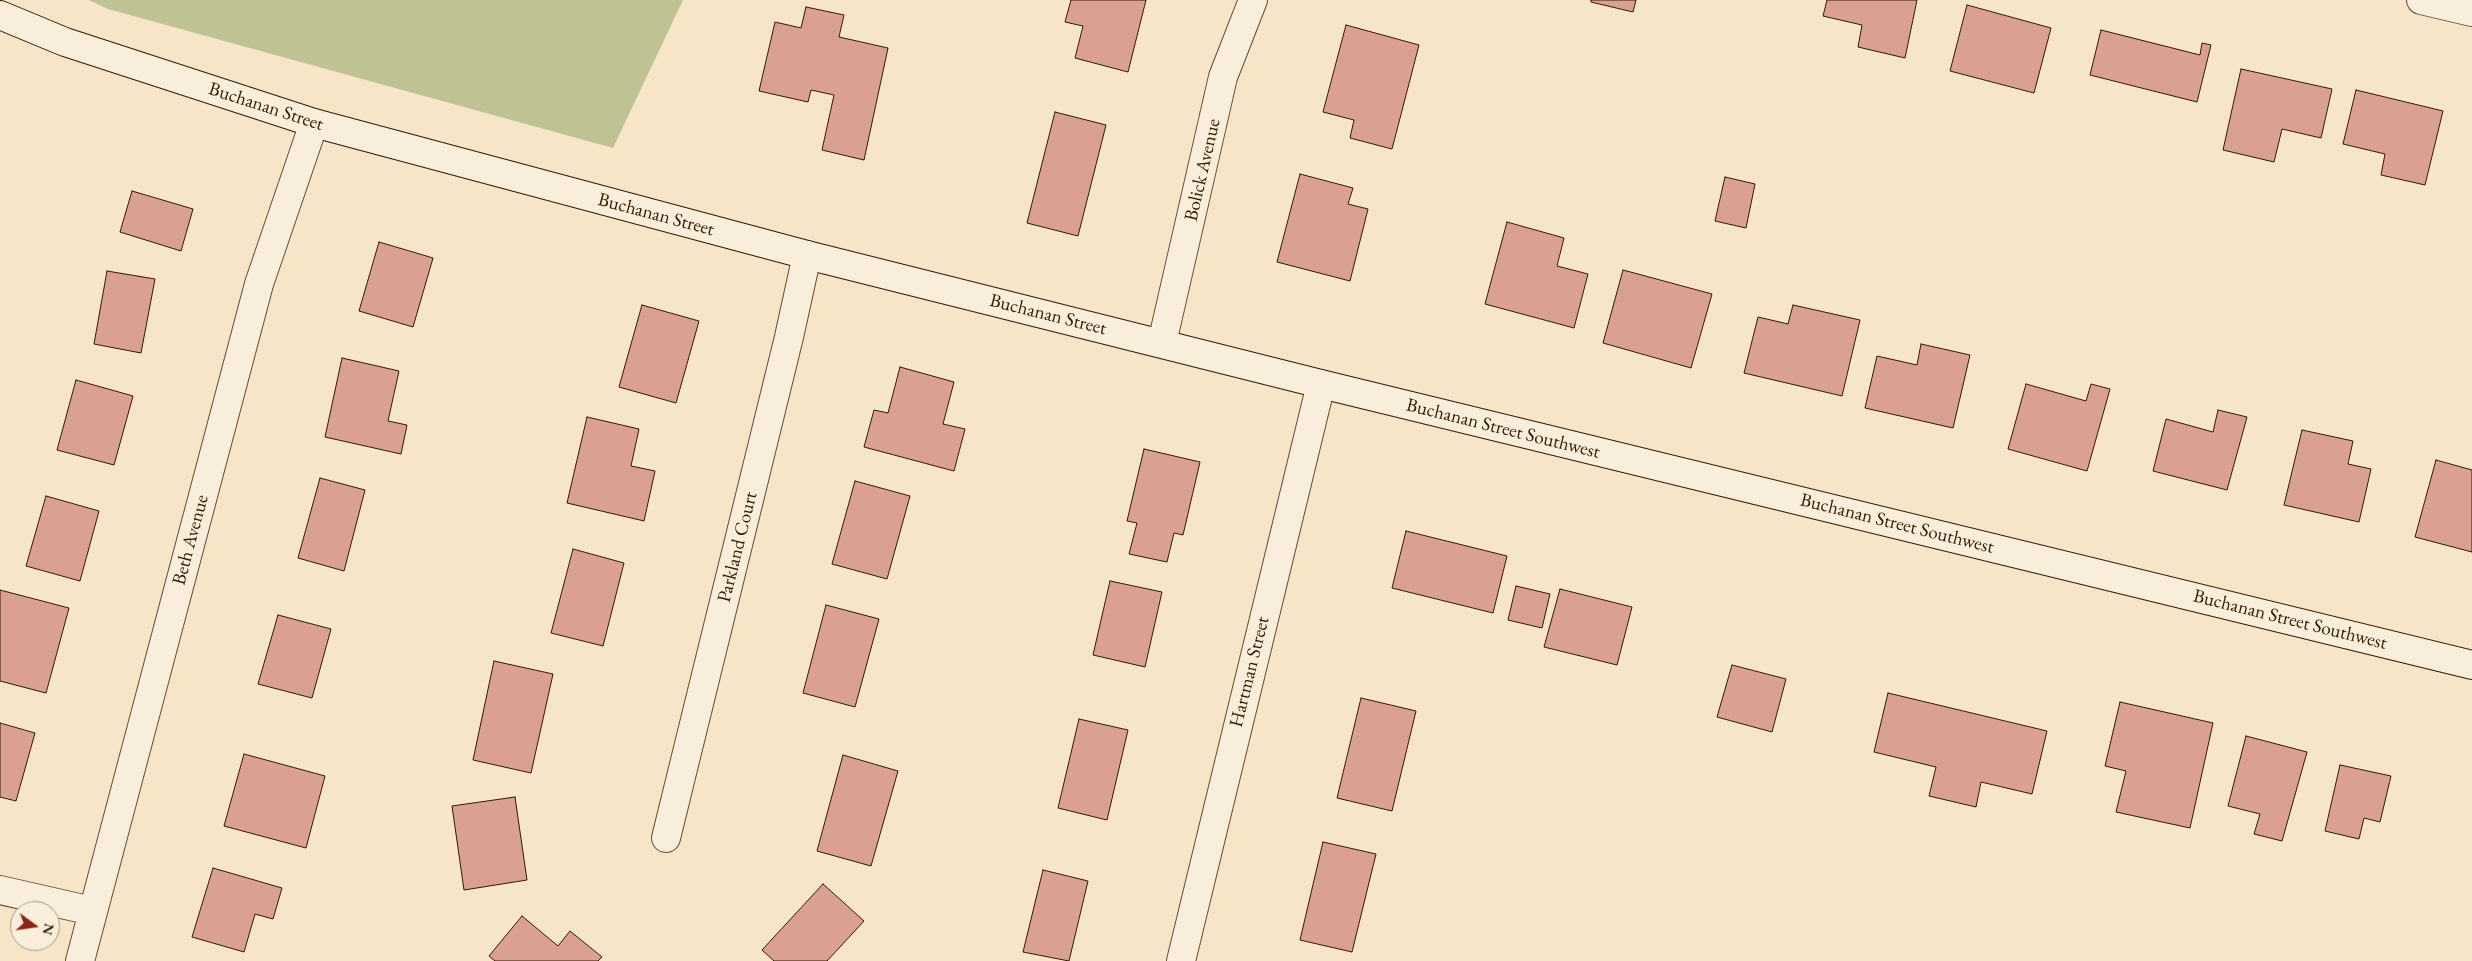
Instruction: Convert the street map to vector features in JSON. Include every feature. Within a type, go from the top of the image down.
[{"type":"street","name":"Bolick Avenue","points":[[1162,344],[1224,77],[1253,0]]},
{"type":"street","points":[[2420,0],[2472,12]]},
{"type":"street","name":"Buchanan Street","points":[[0,15],[65,42],[314,123],[807,255],[1321,384]]},
{"type":"street","name":"Beth Avenue","points":[[80,961],[260,284],[314,123]]},
{"type":"street","name":"Parkland Court","points":[[666,838],[789,337],[807,255]]},
{"type":"street","name":"Buchanan Street Southwest","points":[[1321,384],[2472,664]]},
{"type":"street","name":"Hartman Street","points":[[1180,961],[1321,384]]},
{"type":"street","points":[[0,890],[92,911]]},
{"type":"green space","points":[[89,0],[683,0],[613,148],[108,9]]},
{"type":"building","points":[[1071,0],[1146,0],[1128,72],[1075,58],[1083,26],[1065,22]]},
{"type":"building","points":[[1591,0],[1636,0],[1633,12],[1591,2]]},
{"type":"building","points":[[1827,0],[1917,0],[1905,58],[1858,47],[1862,25],[1823,16]]},
{"type":"building","points":[[1967,5],[2051,28],[2034,93],[1950,71]]},
{"type":"building","points":[[806,7],[844,15],[839,37],[888,48],[864,160],[822,150],[834,95],[811,90],[808,102],[759,91],[775,22],[801,28]]},
{"type":"building","points":[[1346,25],[1419,45],[1392,149],[1350,138],[1354,120],[1323,112]]},
{"type":"building","points":[[2101,30],[2200,55],[2202,43],[2211,45],[2197,102],[2090,75]]},
{"type":"building","points":[[2241,69],[2332,89],[2321,138],[2282,129],[2274,162],[2223,150]]},
{"type":"building","points":[[2356,90],[2443,111],[2425,185],[2381,175],[2385,154],[2343,144]]},
{"type":"building","points":[[1055,112],[1106,125],[1078,236],[1027,223]]},
{"type":"building","points":[[1300,174],[1353,188],[1348,204],[1368,209],[1350,281],[1277,262]]},
{"type":"building","points":[[1725,177],[1755,184],[1746,228],[1715,221]]},
{"type":"building","points":[[132,191],[193,209],[181,251],[120,232]]},
{"type":"building","points":[[1507,222],[1564,238],[1557,266],[1588,274],[1574,328],[1485,304]]},
{"type":"building","points":[[379,242],[433,258],[413,327],[359,311]]},
{"type":"building","points":[[1623,270],[1712,294],[1691,368],[1603,343]]},
{"type":"building","points":[[107,271],[155,279],[141,353],[94,344]]},
{"type":"building","points":[[642,305],[699,321],[676,403],[619,387]]},
{"type":"building","points":[[1793,305],[1860,320],[1842,396],[1744,373],[1758,317],[1788,324]]},
{"type":"building","points":[[1921,344],[1970,355],[1953,428],[1865,408],[1877,356],[1917,365]]},
{"type":"building","points":[[342,358],[399,371],[388,421],[407,425],[401,454],[325,437]]},
{"type":"building","points":[[900,367],[954,382],[943,424],[965,429],[954,471],[864,447],[874,410],[888,413]]},
{"type":"building","points":[[76,380],[133,396],[114,465],[57,450]]},
{"type":"building","points":[[2026,384],[2086,401],[2091,384],[2110,389],[2087,471],[2008,449]]},
{"type":"building","points":[[2218,410],[2247,417],[2227,490],[2153,471],[2166,419],[2213,432]]},
{"type":"building","points":[[587,417],[639,429],[631,466],[655,471],[644,521],[567,503]]},
{"type":"building","points":[[2302,430],[2353,441],[2348,464],[2371,469],[2359,522],[2284,505]]},
{"type":"building","points":[[1144,449],[1200,462],[1183,535],[1174,533],[1167,562],[1129,554],[1137,523],[1127,521]]},
{"type":"building","points":[[2436,460],[2472,470],[2472,552],[2415,537]]},
{"type":"building","points":[[320,478],[365,490],[344,571],[298,558]]},
{"type":"building","points":[[855,481],[910,496],[887,579],[832,564]]},
{"type":"building","points":[[46,496],[99,511],[80,581],[26,566]]},
{"type":"building","points":[[1406,531],[1507,556],[1493,613],[1392,588]]},
{"type":"building","points":[[573,549],[624,563],[603,646],[551,633]]},
{"type":"building","points":[[1110,581],[1162,592],[1145,667],[1093,655]]},
{"type":"building","points":[[1516,586],[1550,594],[1542,628],[1508,620]]},
{"type":"building","points":[[1560,589],[1632,607],[1617,665],[1544,647]]},
{"type":"building","points":[[0,590],[69,608],[46,693],[0,681]]},
{"type":"building","points":[[826,605],[879,619],[855,707],[803,693]]},
{"type":"building","points":[[278,615],[331,629],[312,698],[258,684]]},
{"type":"building","points":[[494,661],[553,674],[531,773],[473,760]]},
{"type":"building","points":[[1732,665],[1786,679],[1772,732],[1717,717]]},
{"type":"building","points":[[1888,693],[2047,731],[2032,794],[1981,782],[1976,807],[1929,796],[1936,767],[1874,752]]},
{"type":"building","points":[[1361,698],[1416,711],[1392,811],[1337,798]]},
{"type":"building","points":[[2120,702],[2213,723],[2190,828],[2116,812],[2126,771],[2105,766]]},
{"type":"building","points":[[1079,719],[1128,730],[1107,820],[1058,808]]},
{"type":"building","points":[[0,723],[35,733],[16,801],[0,797]]},
{"type":"building","points":[[2246,736],[2307,752],[2282,841],[2254,834],[2260,814],[2228,806]]},
{"type":"building","points":[[244,754],[325,776],[306,848],[224,826]]},
{"type":"building","points":[[843,755],[898,771],[871,866],[817,851]]},
{"type":"building","points":[[2340,765],[2391,776],[2380,822],[2364,818],[2359,839],[2325,831]]},
{"type":"building","points":[[515,797],[527,880],[464,890],[452,806]]},
{"type":"building","points":[[1323,842],[1376,854],[1352,952],[1300,940]]},
{"type":"building","points":[[213,868],[282,888],[273,919],[255,914],[244,952],[192,937]]},
{"type":"building","points":[[1043,870],[1088,881],[1069,961],[1023,952]]},
{"type":"building","points":[[823,884],[864,921],[827,961],[774,961],[762,950]]},
{"type":"building","points":[[522,916],[558,946],[570,931],[602,957],[598,961],[495,961],[489,956]]}]
